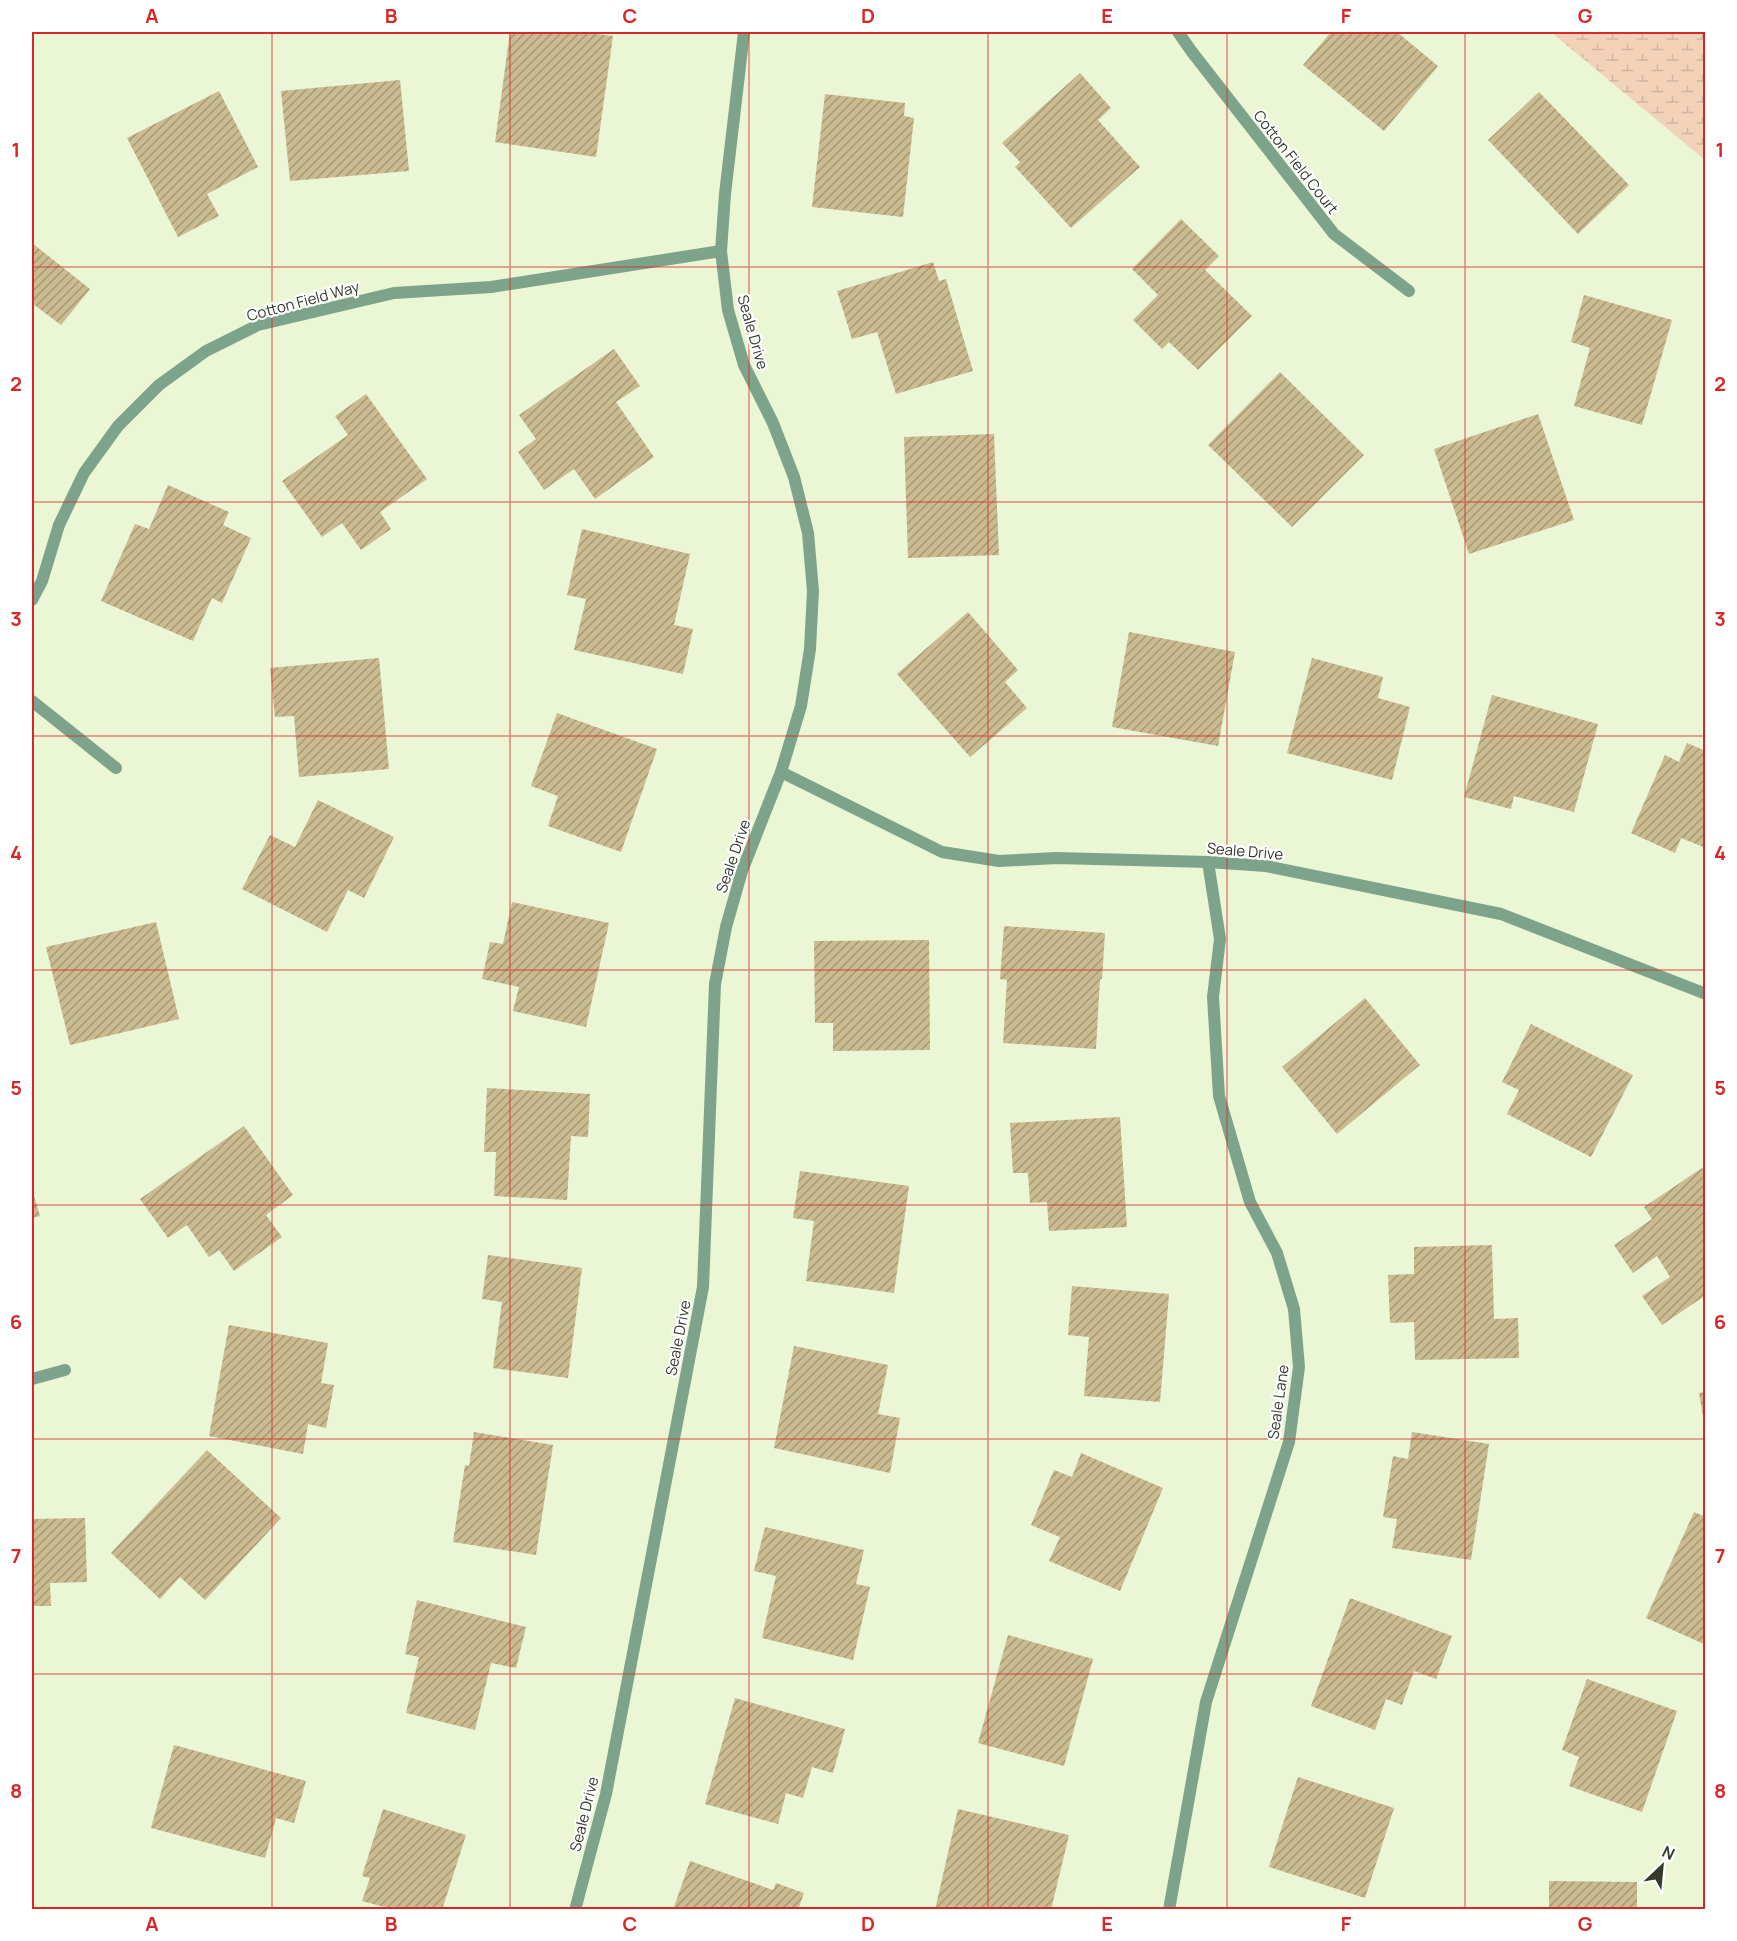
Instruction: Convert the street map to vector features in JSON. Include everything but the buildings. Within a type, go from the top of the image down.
[{"type":"street","name":"Seale Drive","points":[[575,1910],[606,1794],[703,1287],[715,984],[726,927],[742,871],[781,772],[801,706],[810,649],[813,591],[808,533],[794,477],[773,423],[744,365],[728,310],[721,251],[725,194],[744,32]]},
{"type":"street","name":"Cotton Field Court","points":[[1178,32],[1334,234],[1409,291]]},
{"type":"street","name":"Cotton Field Way","points":[[32,600],[42,581],[59,525],[84,473],[118,426],[134,409],[159,384],[206,351],[258,325],[394,293],[491,287],[721,251]]},
{"type":"street","points":[[32,701],[116,768]]},
{"type":"street","name":"Seale Drive","points":[[781,772],[942,852],[999,861],[1057,858],[1266,866],[1501,914],[1706,994]]},
{"type":"street","name":"Seale Lane","points":[[1169,1910],[1206,1702],[1288,1442],[1299,1367],[1294,1309],[1277,1254],[1250,1202],[1219,1096],[1213,997],[1220,939],[1208,862]]},
{"type":"street","points":[[32,1379],[65,1370]]},
{"type":"green space","points":[[1705,32],[1705,160],[1552,33]]}]
